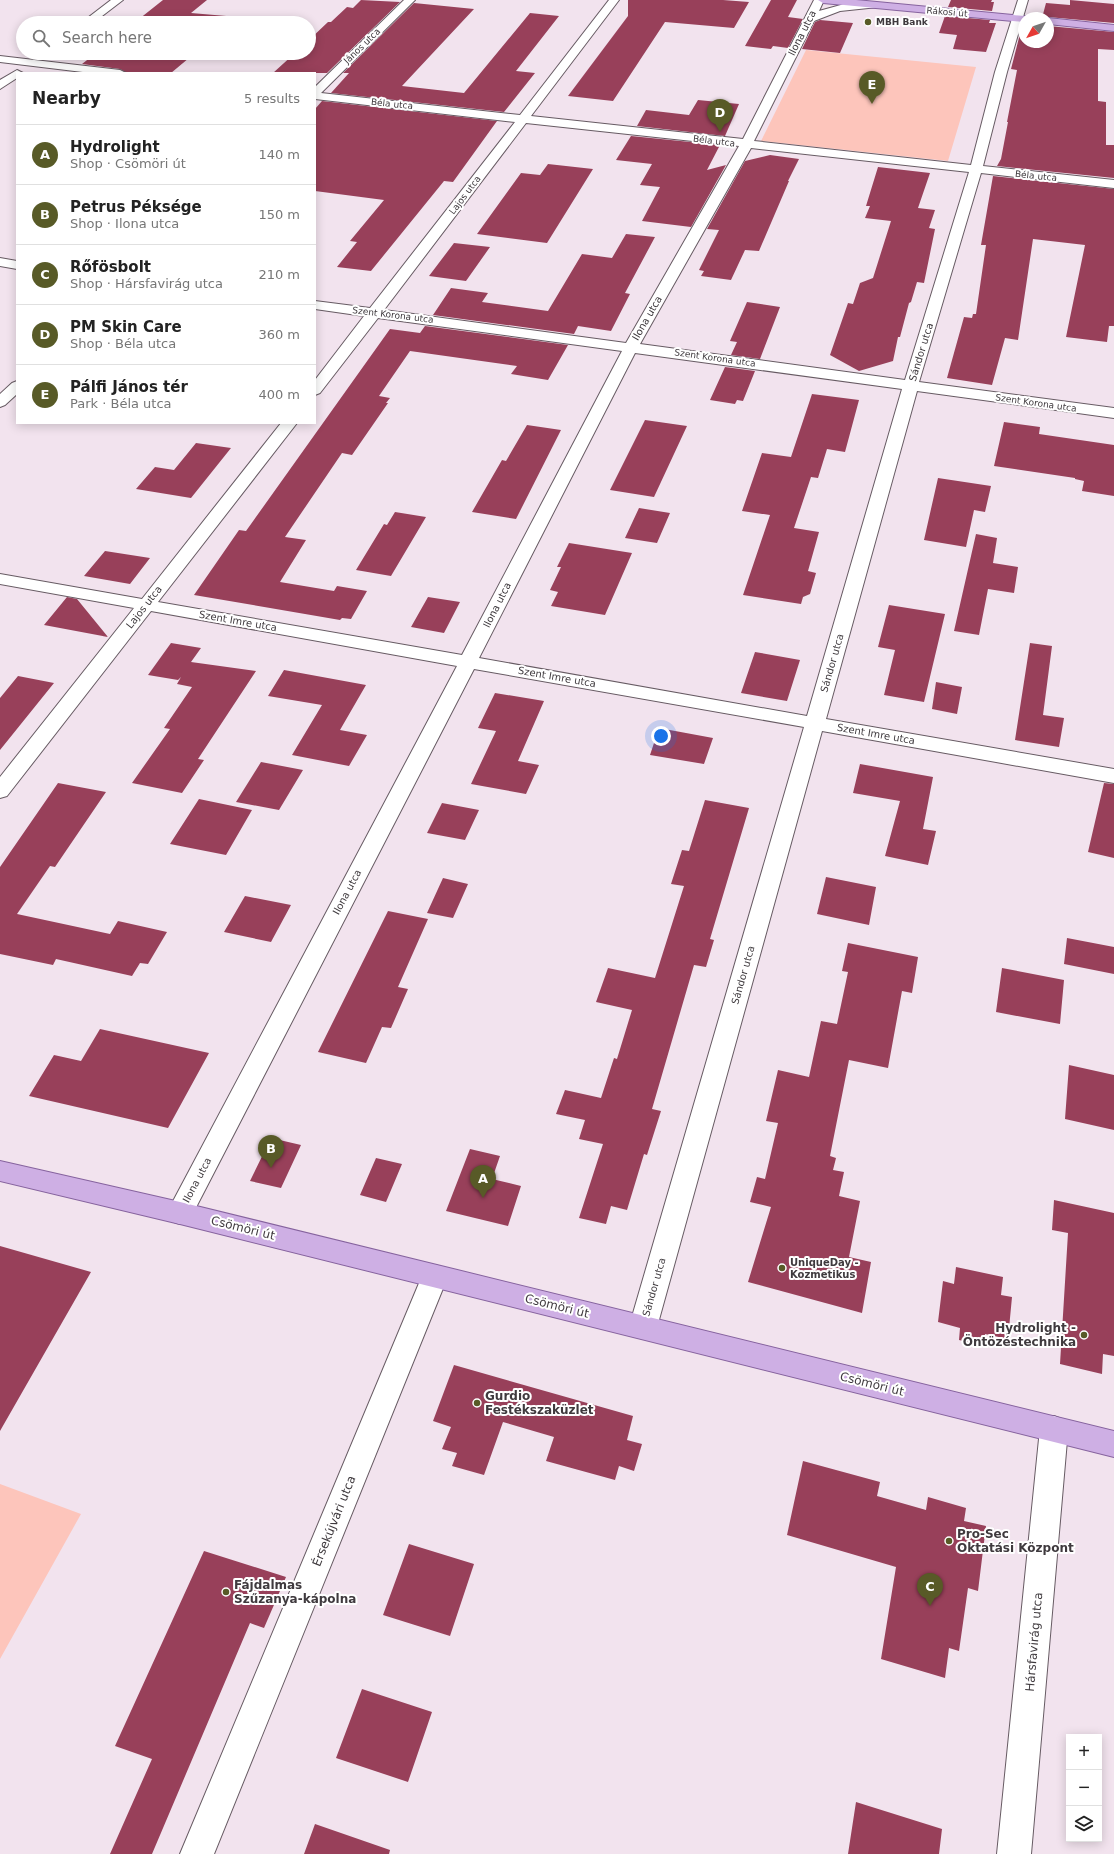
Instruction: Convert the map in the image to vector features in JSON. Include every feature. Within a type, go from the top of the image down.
[{"type":"main road","name":"Rákosi út","points":[[823,0],[1018,19]]},
{"type":"main road","points":[[1054,22],[1114,28]]},
{"type":"main road","name":"Csömöri út","points":[[0,1171],[180,1213],[1114,1444]]},
{"type":"street","points":[[96,16],[118,0]]},
{"type":"street","name":"János utca","points":[[316,93],[410,0]]},
{"type":"street","name":"Lajos utca","points":[[316,389],[376,313],[614,0]]},
{"type":"street","name":"Ilona utca","points":[[180,1213],[631,347],[746,144],[819,0]]},
{"type":"street","name":"Sándor utca","points":[[1022,12],[1023,0]]},
{"type":"street","points":[[809,19],[842,6],[874,5]]},
{"type":"street","name":"Sándor utca","points":[[643,1327],[911,385],[976,170],[1001,72],[1018,27]]},
{"type":"street","points":[[0,59],[111,72]]},
{"type":"street","points":[[18,72],[36,60]]},
{"type":"street","points":[[0,86],[16,74]]},
{"type":"street","name":"Béla utca","points":[[316,94],[976,170],[1114,184]]},
{"type":"street","points":[[0,262],[16,265]]},
{"type":"street","name":"Szent Korona utca","points":[[316,305],[1114,413]]},
{"type":"street","points":[[0,402],[16,387]]},
{"type":"street","name":"Lajos utca","points":[[0,792],[288,424]]},
{"type":"street","name":"Szent Imre utca","points":[[0,579],[1114,776]]},
{"type":"street","name":"Érsekújvári utca","points":[[197,1854],[435,1276]]},
{"type":"street","name":"Hársfavirág utca","points":[[1014,1854],[1054,1429]]},
{"type":"shaded area","points":[[806,50],[976,67],[948,161],[761,141]]},
{"type":"shaded area","points":[[0,1484],[81,1514],[0,1659]]},
{"type":"building","points":[[163,0],[207,0],[191,13],[226,16],[143,16]]},
{"type":"building","points":[[361,0],[400,2],[327,73],[274,72],[287,60],[316,60],[316,33],[347,7],[353,8]]},
{"type":"building","points":[[628,0],[723,0],[749,2],[734,28],[665,22],[613,101],[568,96],[628,16]]},
{"type":"building","points":[[771,0],[797,0],[788,17],[803,19],[788,48],[773,46],[771,49],[745,46]]},
{"type":"building","points":[[951,0],[992,0],[991,2],[994,2],[992,11],[948,7]]},
{"type":"building","points":[[1070,0],[1114,4],[1114,23],[1054,18],[1054,12],[1044,12],[1046,3],[1070,5]]},
{"type":"building","points":[[414,3],[474,9],[402,86],[464,93],[530,13],[559,16],[516,71],[535,73],[504,112],[331,93],[349,73],[343,73]]},
{"type":"building","points":[[945,16],[990,20],[989,23],[996,23],[986,52],[953,49],[957,35],[939,33]]},
{"type":"building","points":[[820,20],[853,23],[840,53],[802,49],[815,22]]},
{"type":"building","points":[[1054,27],[1114,32],[1114,50],[1098,49],[1098,101],[1106,102],[1106,145],[1114,145],[1114,178],[997,166],[1001,159],[1017,70],[1011,69],[1018,42],[1018,48],[1054,48]]},
{"type":"building","points":[[87,60],[187,60],[172,72],[125,72],[120,69],[82,64]]},
{"type":"building","points":[[698,100],[739,104],[725,136],[637,126],[646,110],[689,115]]},
{"type":"building","points":[[322,101],[497,121],[453,182],[444,181],[371,271],[337,267],[357,242],[350,241],[384,200],[316,191],[316,108]]},
{"type":"building","points":[[631,136],[720,145],[707,170],[726,165],[691,227],[642,221],[660,187],[640,185],[652,164],[616,160]]},
{"type":"building","points":[[770,155],[799,159],[788,181],[759,251],[745,250],[731,280],[701,276],[704,271],[699,270],[719,230],[707,229],[745,161]]},
{"type":"building","points":[[548,164],[593,169],[547,243],[477,234],[521,173],[540,175]]},
{"type":"building","points":[[878,167],[930,173],[918,208],[935,210],[929,228],[935,229],[924,283],[917,282],[911,302],[909,303],[900,337],[898,337],[893,361],[859,371],[830,355],[848,303],[853,304],[860,283],[873,278],[891,221],[865,218],[870,206],[866,206]]},
{"type":"building","points":[[993,176],[1114,189],[1114,326],[1109,326],[1107,342],[1066,337],[1085,245],[1033,239],[1018,340],[1005,338],[992,385],[947,378],[964,317],[972,318],[973,314],[976,314],[986,245],[981,245]]},
{"type":"building","points":[[626,234],[655,237],[625,293],[630,294],[611,331],[578,326],[574,334],[433,315],[451,288],[488,293],[482,302],[548,311],[582,254],[612,258]]},
{"type":"building","points":[[454,243],[490,247],[466,281],[429,276]]},
{"type":"building","points":[[747,302],[780,307],[760,359],[731,355],[737,342],[730,341]]},
{"type":"building","points":[[425,326],[568,345],[548,380],[511,374],[517,366],[410,351],[379,396],[390,398],[386,403],[388,403],[352,455],[342,453],[285,537],[306,540],[280,582],[334,591],[337,586],[367,591],[351,619],[342,618],[340,620],[194,595],[239,530],[246,531],[390,329],[420,333]]},
{"type":"building","points":[[725,367],[755,371],[743,401],[737,400],[735,404],[710,400]]},
{"type":"building","points":[[812,394],[859,400],[845,452],[827,449],[818,478],[811,477],[794,528],[819,532],[808,571],[816,573],[810,594],[803,597],[801,604],[743,595],[770,515],[742,511],[762,453],[791,457]]},
{"type":"building","points":[[645,420],[687,426],[654,497],[610,490]]},
{"type":"building","points":[[1004,422],[1040,427],[1039,434],[1114,445],[1114,496],[1082,491],[1084,481],[1075,478],[994,466]]},
{"type":"building","points":[[527,425],[561,430],[516,519],[472,512],[502,460],[506,461]]},
{"type":"building","points":[[196,443],[231,448],[191,498],[136,489],[155,467],[174,470]]},
{"type":"building","points":[[938,478],[991,486],[985,512],[974,510],[966,547],[924,540]]},
{"type":"building","points":[[639,508],[670,513],[657,543],[625,538]]},
{"type":"building","points":[[395,512],[426,517],[391,576],[356,570],[384,524],[387,525]]},
{"type":"building","points":[[976,534],[997,538],[993,563],[1018,567],[1014,593],[988,589],[979,635],[954,631]]},
{"type":"building","points":[[569,543],[632,553],[605,615],[551,606],[558,592],[550,590],[561,567],[557,567]]},
{"type":"building","points":[[105,551],[150,558],[130,584],[84,576]]},
{"type":"building","points":[[67,597],[77,599],[108,637],[44,625]]},
{"type":"building","points":[[428,597],[460,602],[444,633],[411,627]]},
{"type":"building","points":[[889,605],[945,614],[924,702],[884,695],[895,650],[878,647]]},
{"type":"building","points":[[171,643],[201,648],[191,662],[256,671],[198,759],[204,760],[182,793],[132,783],[170,729],[164,728],[192,687],[177,684],[181,677],[178,680],[148,675]]},
{"type":"building","points":[[1030,643],[1052,646],[1043,715],[1064,718],[1059,747],[1015,740]]},
{"type":"building","points":[[755,652],[800,660],[787,701],[741,693]]},
{"type":"building","points":[[284,670],[366,685],[340,730],[367,735],[349,766],[292,755],[322,705],[268,696]]},
{"type":"building","points":[[18,676],[54,683],[0,750],[0,698]]},
{"type":"building","points":[[936,682],[962,687],[957,714],[932,709]]},
{"type":"building","points":[[495,693],[544,701],[518,761],[539,765],[526,794],[471,784],[496,731],[478,728]]},
{"type":"building","points":[[659,728],[713,738],[704,764],[650,755]]},
{"type":"building","points":[[261,762],[303,770],[279,810],[236,802]]},
{"type":"building","points":[[860,764],[933,777],[923,829],[936,831],[928,865],[885,856],[900,801],[853,793]]},
{"type":"building","points":[[58,783],[106,792],[55,867],[50,866],[17,914],[110,934],[118,921],[167,932],[148,964],[140,963],[132,976],[56,959],[53,965],[0,954],[0,867]]},
{"type":"building","points":[[1104,783],[1114,784],[1114,858],[1088,852]]},
{"type":"building","points":[[199,799],[252,810],[226,855],[170,844]]},
{"type":"building","points":[[705,800],[749,808],[710,939],[714,940],[706,967],[694,965],[652,1109],[661,1111],[647,1155],[644,1154],[627,1210],[611,1206],[606,1224],[579,1218],[603,1144],[579,1139],[585,1120],[556,1114],[565,1090],[601,1098],[614,1058],[617,1059],[632,1010],[596,1002],[608,968],[655,978],[684,886],[671,884],[682,850],[689,851]]},
{"type":"building","points":[[442,803],[479,810],[465,840],[427,833]]},
{"type":"building","points":[[826,877],[876,887],[869,925],[817,914]]},
{"type":"building","points":[[443,878],[468,884],[453,918],[427,913]]},
{"type":"building","points":[[245,896],[291,905],[271,942],[224,932]]},
{"type":"building","points":[[388,911],[428,919],[398,987],[408,989],[391,1028],[382,1027],[366,1063],[318,1052]]},
{"type":"building","points":[[1067,938],[1114,947],[1114,974],[1064,964]]},
{"type":"building","points":[[848,943],[918,957],[912,993],[902,991],[888,1068],[849,1060],[830,1156],[836,1158],[833,1170],[844,1172],[839,1196],[860,1201],[849,1257],[871,1262],[862,1313],[748,1282],[771,1207],[750,1202],[757,1177],[765,1179],[778,1123],[766,1121],[778,1070],[809,1077],[821,1021],[837,1024],[848,972],[842,971]]},
{"type":"building","points":[[1002,968],[1064,980],[1060,1024],[996,1012]]},
{"type":"building","points":[[100,1029],[209,1053],[168,1128],[29,1096],[54,1055],[81,1061]]},
{"type":"building","points":[[1069,1065],[1114,1075],[1114,1130],[1065,1119]]},
{"type":"building","points":[[271,1138],[301,1145],[281,1188],[250,1181]]},
{"type":"building","points":[[470,1149],[500,1156],[492,1179],[521,1186],[508,1226],[446,1211]]},
{"type":"building","points":[[376,1158],[402,1164],[386,1202],[360,1195]]},
{"type":"building","points":[[1054,1200],[1114,1213],[1114,1356],[1103,1354],[1102,1374],[1060,1364],[1068,1233],[1052,1230]]},
{"type":"building","points":[[0,1246],[91,1272],[0,1431]]},
{"type":"building","points":[[956,1267],[1003,1277],[1001,1295],[1012,1297],[1008,1339],[985,1334],[984,1346],[959,1340],[960,1328],[938,1322],[943,1281],[954,1284]]},
{"type":"building","points":[[454,1365],[633,1416],[627,1440],[642,1444],[634,1471],[619,1466],[615,1480],[546,1461],[554,1437],[503,1422],[484,1475],[452,1466],[457,1453],[442,1449],[451,1427],[433,1421]]},
{"type":"building","points":[[803,1461],[880,1482],[877,1496],[926,1510],[928,1497],[966,1508],[964,1521],[986,1526],[978,1591],[968,1588],[959,1651],[949,1648],[945,1678],[881,1659],[896,1567],[787,1535]]},
{"type":"building","points":[[409,1544],[474,1564],[450,1636],[383,1615]]},
{"type":"building","points":[[204,1551],[286,1577],[264,1628],[250,1623],[152,1854],[110,1854],[152,1759],[115,1746]]},
{"type":"building","points":[[362,1689],[432,1712],[408,1782],[336,1758]]},
{"type":"building","points":[[856,1802],[942,1829],[939,1854],[848,1854]]},
{"type":"building","points":[[315,1824],[390,1850],[389,1854],[304,1854]]},
{"type":"place","name":"MBH Bank","points":[[868,22]]},
{"type":"place","name":"Pálfi János tér","points":[[872,104]]},
{"type":"place","name":"PM Skin Care","points":[[720,132]]},
{"type":"place","name":"Petrus Péksége","points":[[271,1168]]},
{"type":"place","name":"Hydrolight","points":[[483,1198]]},
{"type":"place","name":"UniqueDay - Kozmetikus","points":[[782,1268]]},
{"type":"place","name":"Hydrolight - Öntözéstechnika","points":[[1084,1335]]},
{"type":"place","name":"Gurdio Festékszaküzlet","points":[[477,1403]]},
{"type":"place","name":"Pro-Sec Oktatási Központ","points":[[949,1541]]},
{"type":"place","name":"Fájdalmas Szűzanya-kápolna","points":[[226,1592]]},
{"type":"place","name":"Rőfösbolt","points":[[930,1606]]}]
